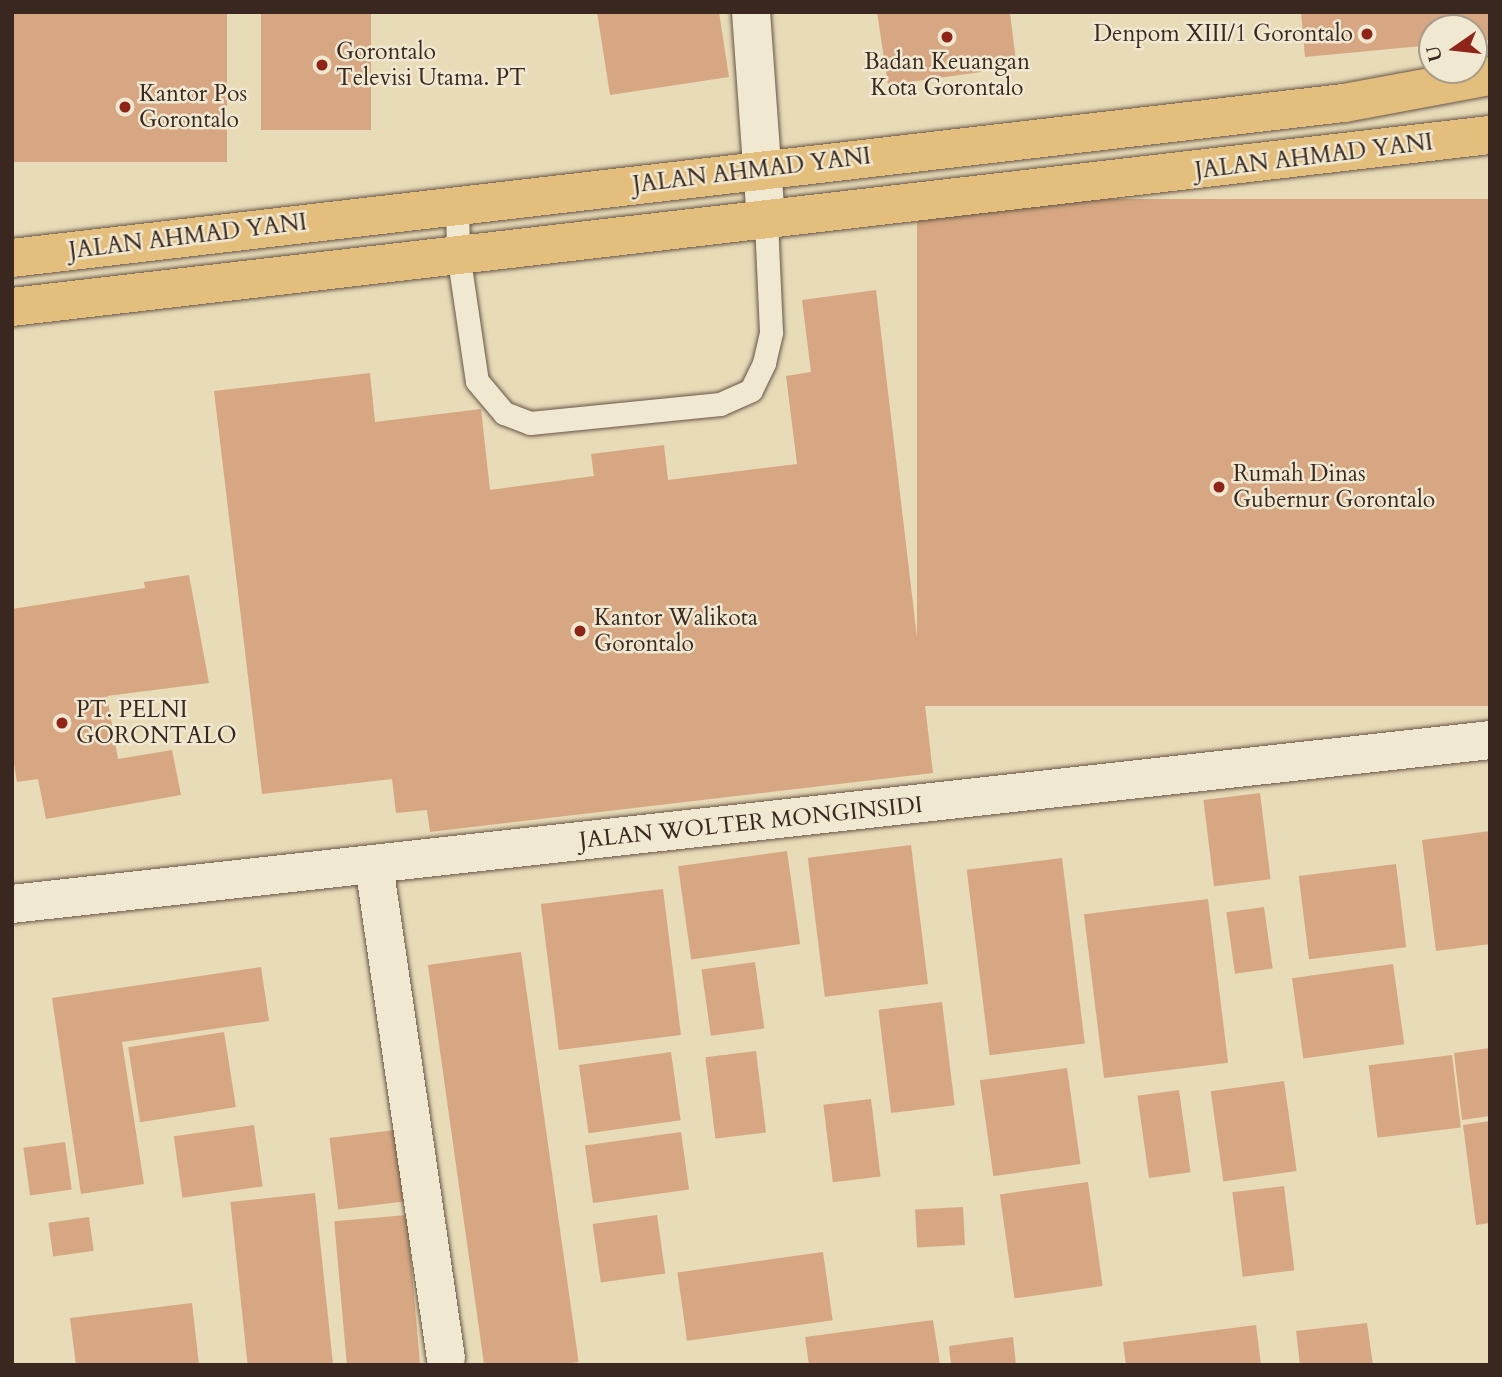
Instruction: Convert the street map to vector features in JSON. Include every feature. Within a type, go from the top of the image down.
[{"type":"highway","name":"JALAN AHMAD YANI","points":[[12,258],[1343,103],[1490,76]]},
{"type":"highway","name":"JALAN AHMAD YANI","points":[[12,307],[458,253],[766,223],[1490,135]]},
{"type":"street","points":[[751,12],[766,223]]},
{"type":"street","name":"JALAN WOLTER MONGINSIDI","points":[[12,904],[1490,740]]},
{"type":"street","points":[[374,865],[446,1358]]},
{"type":"lane","points":[[457,205],[458,253],[477,381],[504,413],[530,423],[568,423],[720,404],[751,390],[764,363],[771,332],[766,223]]},
{"type":"building","name":"Kantor Pos Gorontalo","points":[[12,12],[227,12],[227,162],[12,162]]},
{"type":"building","name":"Gorontalo Televisi Utama. PT","points":[[261,12],[371,12],[371,130],[261,130]]},
{"type":"building","points":[[597,12],[719,12],[729,77],[610,95]]},
{"type":"building","name":"Badan Keuangan Kota Gorontalo","points":[[877,12],[1010,12],[1016,62],[980,65],[981,72],[888,85]]},
{"type":"building","name":"Denpom XIII/1 Gorontalo","points":[[1301,12],[1490,12],[1490,40],[1488,14],[1418,14],[1418,46],[1305,57]]},
{"type":"building","name":"Rumah Dinas Gubernur Gorontalo","points":[[917,199],[1490,199],[1490,706],[917,706]]},
{"type":"building","name":"Kantor Walikota Gorontalo","points":[[876,290],[933,773],[430,832],[427,810],[396,813],[392,779],[262,794],[214,391],[370,373],[375,422],[481,409],[490,490],[594,476],[591,454],[664,445],[668,480],[797,464],[786,376],[811,372],[802,300]]},
{"type":"building","name":"PT. PELNI GORONTALO","points":[[189,575],[209,683],[107,696],[118,759],[172,750],[181,795],[46,819],[38,779],[17,782],[12,752],[12,609],[145,588],[144,582]]},
{"type":"building","points":[[1260,793],[1271,879],[1214,886],[1203,800]]},
{"type":"building","points":[[1490,831],[1490,944],[1436,951],[1422,840]]},
{"type":"building","points":[[911,845],[928,984],[825,997],[808,858]]},
{"type":"building","points":[[787,851],[800,944],[691,959],[678,866]]},
{"type":"building","points":[[1062,858],[1085,1044],[990,1055],[967,870]]},
{"type":"building","points":[[1396,864],[1406,947],[1309,959],[1299,876]]},
{"type":"building","points":[[663,889],[681,1035],[559,1050],[541,904]]},
{"type":"building","points":[[1208,899],[1228,1063],[1104,1078],[1084,914]]},
{"type":"building","points":[[1264,907],[1273,968],[1235,974],[1226,912]]},
{"type":"building","points":[[521,952],[579,1362],[557,1365],[484,1365],[428,965]]},
{"type":"building","points":[[755,962],[764,1028],[711,1036],[702,970]]},
{"type":"building","points":[[1393,964],[1404,1044],[1303,1058],[1292,978]]},
{"type":"building","points":[[261,967],[269,1021],[122,1042],[144,1184],[81,1194],[52,998]]},
{"type":"building","points":[[942,1002],[955,1105],[891,1113],[878,1010]]},
{"type":"building","points":[[224,1032],[236,1107],[140,1122],[128,1047]]},
{"type":"building","points":[[1490,1048],[1490,1116],[1462,1120],[1454,1053]]},
{"type":"building","points":[[756,1051],[766,1132],[715,1139],[705,1057]]},
{"type":"building","points":[[671,1052],[681,1120],[589,1133],[579,1065]]},
{"type":"building","points":[[1452,1055],[1461,1127],[1378,1138],[1369,1065]]},
{"type":"building","points":[[1067,1068],[1080,1164],[993,1176],[980,1080]]},
{"type":"building","points":[[1284,1081],[1297,1171],[1223,1181],[1211,1091]]},
{"type":"building","points":[[1179,1090],[1191,1172],[1149,1178],[1137,1096]]},
{"type":"building","points":[[871,1099],[881,1176],[833,1182],[823,1105]]},
{"type":"building","points":[[1490,1121],[1490,1223],[1476,1225],[1463,1125]]},
{"type":"building","points":[[254,1125],[263,1186],[182,1198],[174,1136]]},
{"type":"building","points":[[395,1130],[404,1201],[338,1210],[329,1138]]},
{"type":"building","points":[[681,1132],[689,1189],[593,1203],[585,1145]]},
{"type":"building","points":[[65,1142],[72,1190],[30,1195],[23,1148]]},
{"type":"building","points":[[1088,1182],[1103,1286],[1014,1298],[1000,1194]]},
{"type":"building","points":[[1284,1186],[1294,1270],[1243,1277],[1232,1192]]},
{"type":"building","points":[[315,1193],[333,1365],[248,1365],[230,1202]]},
{"type":"building","points":[[963,1207],[965,1245],[917,1247],[915,1210]]},
{"type":"building","points":[[407,1215],[420,1365],[347,1365],[334,1221]]},
{"type":"building","points":[[657,1215],[665,1273],[601,1282],[593,1224]]},
{"type":"building","points":[[89,1217],[94,1251],[53,1256],[48,1223]]},
{"type":"building","points":[[823,1252],[833,1320],[687,1341],[677,1272]]},
{"type":"building","points":[[192,1303],[199,1365],[76,1365],[70,1318]]},
{"type":"building","points":[[933,1320],[940,1365],[809,1365],[805,1337]]},
{"type":"building","points":[[1367,1323],[1373,1365],[1300,1365],[1296,1331]]},
{"type":"building","points":[[1256,1325],[1261,1365],[1126,1365],[1123,1342]]},
{"type":"building","points":[[1013,1337],[1016,1365],[951,1365],[949,1346]]},
{"type":"place","name":"Denpom XIII/1 Gorontalo","points":[[1367,34]]},
{"type":"place","name":"Badan Keuangan Kota Gorontalo","points":[[947,37]]},
{"type":"place","name":"Gorontalo Televisi Utama. PT","points":[[322,65]]},
{"type":"place","name":"Kantor Pos Gorontalo","points":[[125,107]]},
{"type":"place","name":"Rumah Dinas Gubernur Gorontalo","points":[[1219,487]]},
{"type":"place","name":"Kantor Walikota Gorontalo","points":[[580,631]]},
{"type":"place","name":"PT. PELNI GORONTALO","points":[[62,723]]}]
